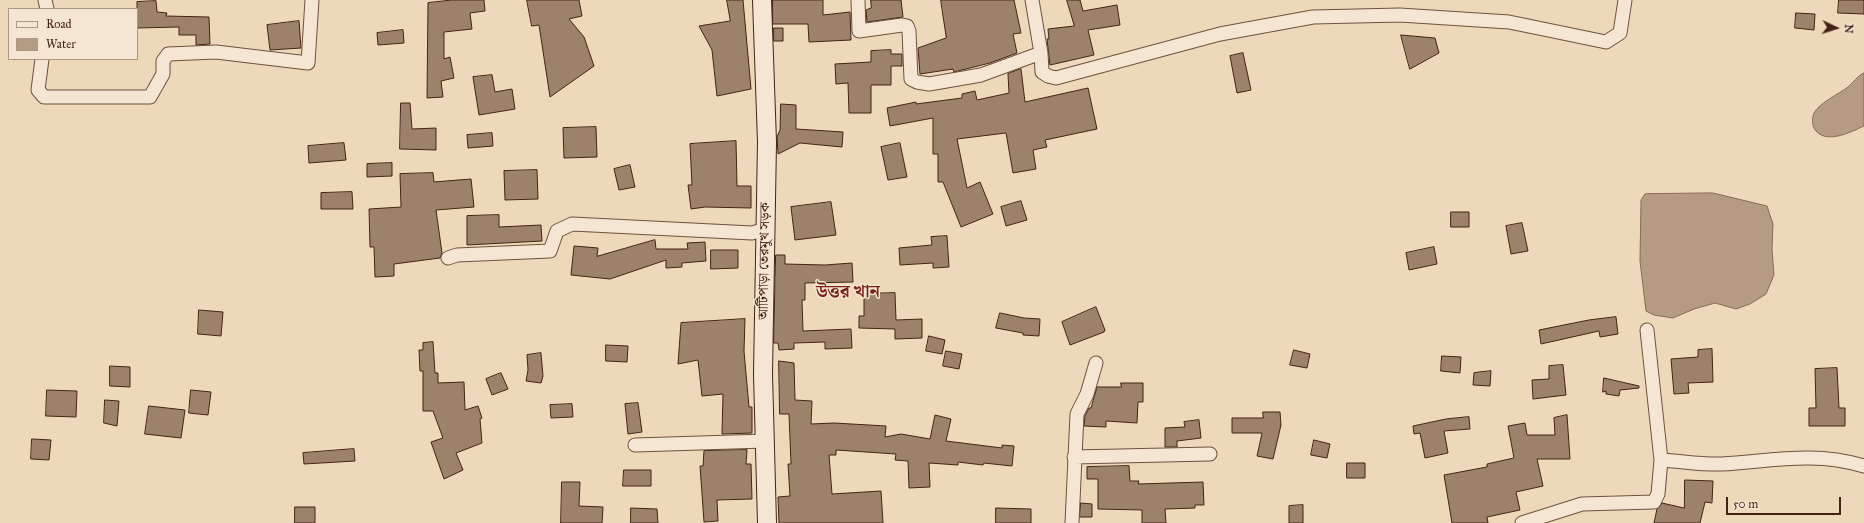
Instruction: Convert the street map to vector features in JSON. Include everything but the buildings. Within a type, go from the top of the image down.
[{"type":"main road","name":"আটিপাড়া তেরমুখ সড়ক","points":[[762,0],[767,142],[763,374],[767,523]]},
{"type":"street","points":[[42,60],[38,90],[44,97],[150,97],[163,74],[163,61],[168,54],[216,52],[308,63],[312,0]]},
{"type":"street","points":[[858,0],[859,31],[902,25],[907,26],[909,31],[911,79],[917,82],[929,84],[981,75],[1041,53]]},
{"type":"street","points":[[1032,0],[1041,53],[1042,72],[1048,76],[1056,78],[1220,34],[1305,18],[1400,15],[1509,22],[1606,42],[1620,33],[1625,0]]},
{"type":"street","points":[[448,258],[457,254],[550,251],[558,231],[572,224],[752,233],[766,229]]},
{"type":"street","points":[[1523,523],[1582,504],[1654,502],[1658,494],[1661,460],[1647,330]]},
{"type":"street","points":[[1072,523],[1077,414],[1087,394],[1096,363]]},
{"type":"street","points":[[635,445],[765,441]]},
{"type":"street","points":[[1074,457],[1210,454]]},
{"type":"street","points":[[1661,460],[1720,464],[1808,457],[1842,460],[1864,466]]},
{"type":"water","points":[[1864,73],[1864,126],[1838,136],[1824,136],[1818,133],[1814,128],[1813,123],[1813,115],[1817,109],[1848,87]]},
{"type":"water","points":[[1713,193],[1767,206],[1773,224],[1772,249],[1774,275],[1766,294],[1750,304],[1736,309],[1715,303],[1694,309],[1673,318],[1654,315],[1646,311],[1640,261],[1641,200],[1645,194]]},
{"type":"district","name":"উত্তর খান","points":[[848,293]]}]
